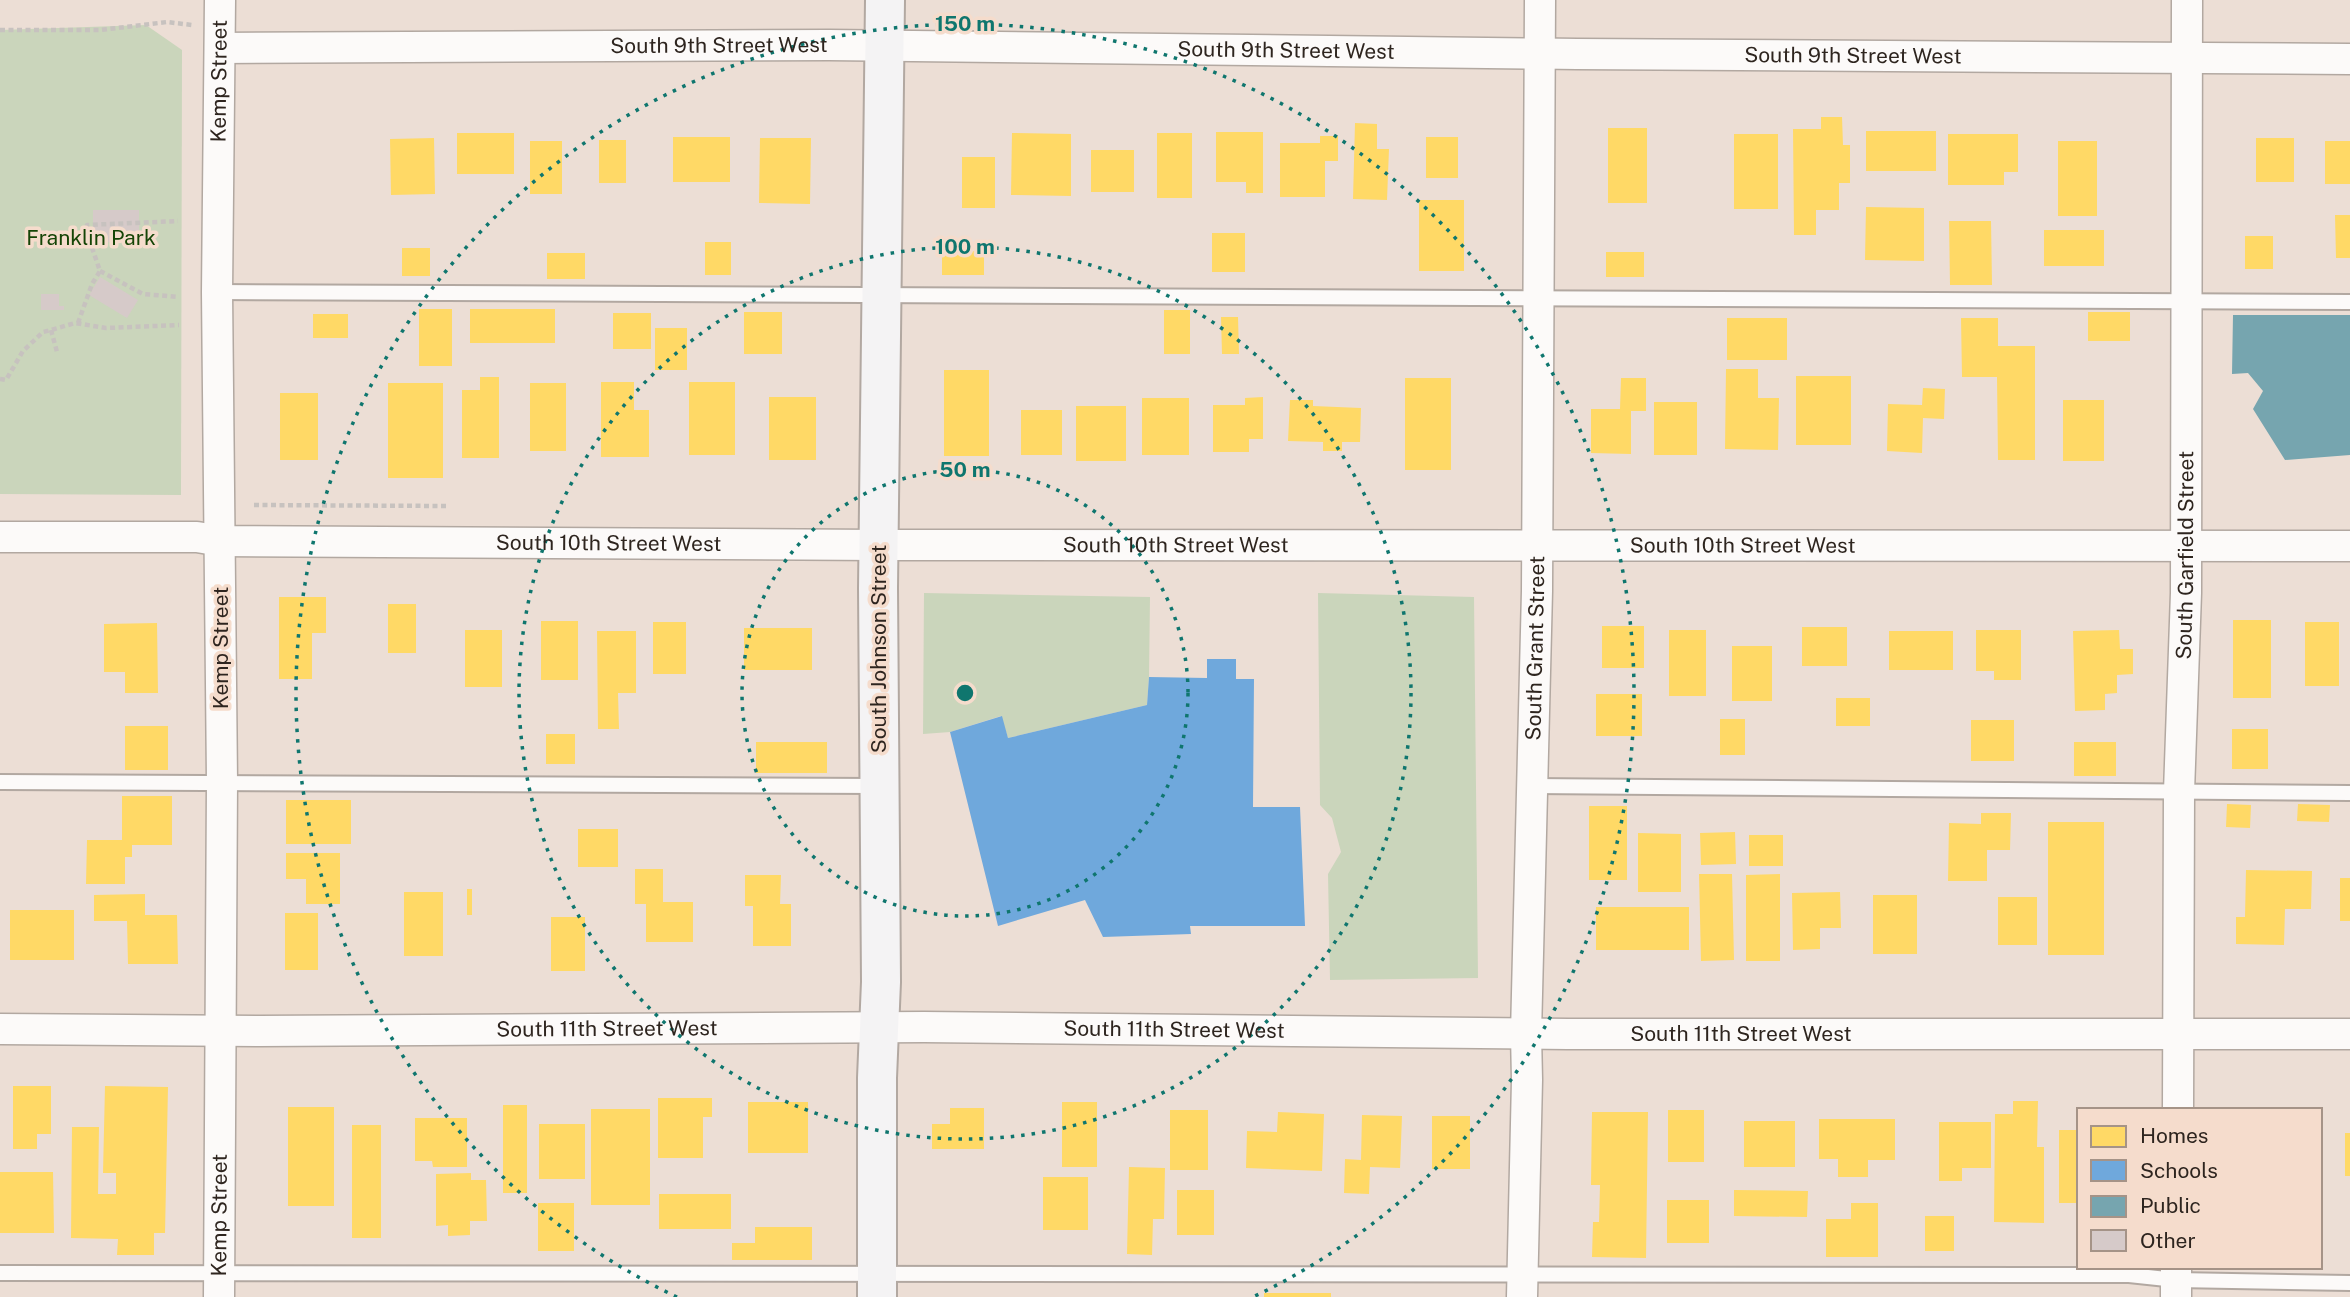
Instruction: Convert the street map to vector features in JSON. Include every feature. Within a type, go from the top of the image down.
[{"type":"street","name":"Kemp Street","points":[[219,1285],[222,782],[217,292],[220,0]]},
{"type":"street","name":"South Johnson Street","points":[[876,1285],[877,1078],[880,1028],[878,545],[885,0]]},
{"type":"street","name":"South Grant Street","points":[[1522,1286],[1537,546],[1540,0]]},
{"type":"street","name":"South Garfield Street","points":[[2178,1108],[2179,792],[2186,547],[2187,0]]},
{"type":"street","name":"South 9th Street West","points":[[220,48],[886,46],[1539,54],[2350,59]]},
{"type":"street","name":"South 10th Street West","points":[[0,537],[878,545],[2350,546]]},
{"type":"street","name":"South 11th Street West","points":[[0,1029],[221,1031],[880,1028],[1526,1034],[2350,1034]]},
{"type":"lane","points":[[217,292],[2350,302]]},
{"type":"lane","points":[[0,782],[880,786]]},
{"type":"lane","points":[[1532,786],[2350,793]]},
{"type":"lane","points":[[0,1273],[219,1285],[1522,1286],[2129,1275],[2176,1281],[2350,1283]]},
{"type":"path","points":[[0,30],[100,30],[167,22],[197,26]]},
{"type":"path","points":[[178,221],[87,225],[100,271],[143,294],[178,297]]},
{"type":"path","points":[[78,323],[92,284],[100,271]]},
{"type":"path","points":[[0,379],[6,380],[23,351],[43,332],[78,323],[106,328],[179,325]]},
{"type":"path","points":[[51,330],[57,352]]},
{"type":"path","points":[[254,506],[447,506]]},
{"type":"green space","name":"Franklin Park","points":[[146,25],[182,50],[181,495],[0,494],[0,30]]},
{"type":"green space","points":[[924,593],[1150,597],[1147,705],[1008,738],[1001,716],[950,732],[923,734]]},
{"type":"green space","points":[[1318,593],[1474,597],[1478,978],[1330,980],[1328,874],[1341,852],[1332,818],[1320,805]]},
{"type":"building: Homes","points":[[1821,117],[1842,117],[1843,145],[1850,145],[1850,183],[1839,183],[1839,210],[1816,210],[1816,235],[1794,235],[1793,129],[1821,129]]},
{"type":"building: Homes","points":[[1355,123],[1377,124],[1377,149],[1389,149],[1387,200],[1353,199]]},
{"type":"building: Homes","points":[[1608,128],[1647,128],[1647,203],[1608,203]]},
{"type":"building: Homes","points":[[1866,131],[1936,131],[1936,171],[1866,171]]},
{"type":"building: Homes","points":[[1216,132],[1263,132],[1263,193],[1246,193],[1246,182],[1216,182]]},
{"type":"building: Homes","points":[[457,133],[514,133],[514,174],[457,174]]},
{"type":"building: Homes","points":[[1012,133],[1071,134],[1071,196],[1011,195]]},
{"type":"building: Homes","points":[[1157,133],[1192,133],[1192,198],[1157,198]]},
{"type":"building: Homes","points":[[1734,134],[1778,134],[1778,209],[1734,209]]},
{"type":"building: Homes","points":[[1948,134],[2018,134],[2018,172],[2004,172],[2004,185],[1948,185]]},
{"type":"building: Homes","points":[[1320,136],[1338,136],[1338,161],[1325,161],[1325,197],[1280,197],[1280,143],[1320,143]]},
{"type":"building: Homes","points":[[673,137],[730,137],[730,182],[673,182]]},
{"type":"building: Homes","points":[[1426,137],[1458,137],[1458,178],[1426,178]]},
{"type":"building: Homes","points":[[434,138],[435,194],[391,195],[390,139]]},
{"type":"building: Homes","points":[[760,138],[811,138],[810,204],[759,203]]},
{"type":"building: Homes","points":[[2256,138],[2294,138],[2294,182],[2256,182]]},
{"type":"building: Homes","points":[[599,140],[626,140],[626,183],[599,183]]},
{"type":"building: Homes","points":[[530,141],[562,141],[562,194],[530,194]]},
{"type":"building: Homes","points":[[2058,141],[2097,141],[2097,216],[2058,216]]},
{"type":"building: Homes","points":[[2325,141],[2350,141],[2350,184],[2325,184]]},
{"type":"building: Homes","points":[[1091,150],[1134,150],[1134,192],[1091,192]]},
{"type":"building: Homes","points":[[962,157],[995,157],[995,208],[962,208]]},
{"type":"building: Homes","points":[[1419,200],[1464,200],[1464,271],[1419,271]]},
{"type":"building: Homes","points":[[1866,207],[1924,208],[1924,261],[1865,260]]},
{"type":"building: Homes","points":[[2335,215],[2350,215],[2350,258],[2336,258]]},
{"type":"building: Homes","points":[[1949,221],[1991,221],[1992,285],[1950,285]]},
{"type":"building: Homes","points":[[2044,230],[2104,230],[2104,266],[2044,266]]},
{"type":"building: Homes","points":[[1212,233],[1245,233],[1245,272],[1212,272]]},
{"type":"building: Homes","points":[[2245,236],[2273,236],[2273,269],[2245,269]]},
{"type":"building: Homes","points":[[705,242],[731,242],[731,275],[705,275]]},
{"type":"building: Homes","points":[[402,248],[430,248],[430,276],[402,276]]},
{"type":"building: Homes","points":[[942,251],[984,251],[984,275],[942,275]]},
{"type":"building: Homes","points":[[1606,252],[1644,252],[1644,277],[1606,277]]},
{"type":"building: Homes","points":[[547,253],[585,253],[585,279],[547,279]]},
{"type":"building: Homes","points":[[419,309],[452,309],[452,366],[419,366]]},
{"type":"building: Homes","points":[[470,309],[555,309],[555,343],[470,343]]},
{"type":"building: Homes","points":[[1164,310],[1190,310],[1190,354],[1164,354]]},
{"type":"building: Homes","points":[[744,312],[782,312],[782,354],[744,354]]},
{"type":"building: Homes","points":[[2088,312],[2130,312],[2130,341],[2088,341]]},
{"type":"building: Homes","points":[[613,313],[651,313],[651,349],[613,349]]},
{"type":"building: Homes","points":[[313,314],[348,314],[348,338],[313,338]]},
{"type":"building: Homes","points":[[1221,317],[1238,317],[1239,354],[1222,354]]},
{"type":"building: Homes","points":[[1727,318],[1787,318],[1787,360],[1727,360]]},
{"type":"building: Homes","points":[[1961,318],[1998,318],[1998,346],[2035,346],[2035,460],[1998,460],[1997,377],[1962,377]]},
{"type":"building: Homes","points":[[655,328],[687,328],[687,370],[655,370]]},
{"type":"building: Homes","points":[[1726,369],[1758,369],[1758,398],[1779,398],[1778,450],[1725,449]]},
{"type":"building: Homes","points":[[944,370],[989,370],[989,456],[944,456]]},
{"type":"building: Homes","points":[[1796,376],[1851,376],[1851,445],[1796,445]]},
{"type":"building: Homes","points":[[480,377],[499,377],[499,458],[462,458],[462,390],[480,390]]},
{"type":"building: Homes","points":[[1405,378],[1451,378],[1451,470],[1405,470]]},
{"type":"building: Homes","points":[[1621,378],[1646,378],[1646,411],[1631,411],[1631,454],[1591,453],[1591,409],[1620,409]]},
{"type":"building: Homes","points":[[601,382],[634,382],[634,410],[649,410],[649,457],[601,457]]},
{"type":"building: Homes","points":[[689,382],[735,382],[735,455],[689,455]]},
{"type":"building: Homes","points":[[388,383],[443,383],[443,478],[388,478]]},
{"type":"building: Homes","points":[[530,383],[566,383],[566,451],[530,451]]},
{"type":"building: Homes","points":[[1923,388],[1945,389],[1944,419],[1923,418],[1922,453],[1887,451],[1888,404],[1922,405]]},
{"type":"building: Homes","points":[[280,393],[318,393],[318,460],[280,460]]},
{"type":"building: Homes","points":[[769,397],[816,397],[816,460],[769,460]]},
{"type":"building: Homes","points":[[1263,397],[1263,439],[1249,439],[1249,452],[1213,452],[1213,405],[1245,405],[1245,398]]},
{"type":"building: Homes","points":[[1142,398],[1189,398],[1189,455],[1142,455]]},
{"type":"building: Homes","points":[[1290,400],[1313,400],[1313,406],[1361,408],[1360,442],[1342,442],[1342,451],[1323,451],[1323,442],[1288,441]]},
{"type":"building: Homes","points":[[2063,400],[2104,400],[2104,461],[2063,461]]},
{"type":"building: Homes","points":[[1654,402],[1697,402],[1697,455],[1654,455]]},
{"type":"building: Homes","points":[[1076,406],[1126,406],[1126,461],[1076,461]]},
{"type":"building: Homes","points":[[1021,410],[1062,410],[1062,455],[1021,455]]},
{"type":"building: Homes","points":[[279,597],[326,597],[326,633],[312,633],[312,679],[279,679]]},
{"type":"building: Homes","points":[[388,604],[416,604],[416,653],[388,653]]},
{"type":"building: Homes","points":[[2233,620],[2271,620],[2271,698],[2233,698]]},
{"type":"building: Homes","points":[[541,621],[578,621],[578,680],[541,680]]},
{"type":"building: Homes","points":[[653,622],[686,622],[686,674],[653,674]]},
{"type":"building: Homes","points":[[2305,622],[2339,622],[2339,686],[2305,686]]},
{"type":"building: Homes","points":[[157,623],[158,693],[125,693],[125,672],[104,672],[104,624]]},
{"type":"building: Homes","points":[[1602,626],[1644,626],[1644,668],[1602,668]]},
{"type":"building: Homes","points":[[1802,627],[1847,627],[1847,666],[1802,666]]},
{"type":"building: Homes","points":[[744,628],[812,628],[812,670],[744,670]]},
{"type":"building: Homes","points":[[465,630],[502,630],[502,687],[465,687]]},
{"type":"building: Homes","points":[[1669,630],[1706,630],[1706,696],[1669,696]]},
{"type":"building: Homes","points":[[1976,630],[2021,630],[2021,680],[1994,680],[1994,671],[1976,671]]},
{"type":"building: Homes","points":[[2119,630],[2120,649],[2133,649],[2133,674],[2117,675],[2117,693],[2105,694],[2105,710],[2075,711],[2073,631]]},
{"type":"building: Homes","points":[[597,631],[636,631],[636,693],[618,693],[619,729],[598,729]]},
{"type":"building: Homes","points":[[1889,631],[1953,631],[1953,670],[1889,670]]},
{"type":"building: Homes","points":[[1732,646],[1772,646],[1772,701],[1732,701]]},
{"type":"building: Homes","points":[[1596,694],[1642,694],[1642,736],[1596,736]]},
{"type":"building: Homes","points":[[1836,698],[1870,698],[1870,726],[1836,726]]},
{"type":"building: Homes","points":[[1720,719],[1745,719],[1745,755],[1720,755]]},
{"type":"building: Homes","points":[[1971,720],[2014,720],[2014,761],[1971,761]]},
{"type":"building: Homes","points":[[125,726],[168,726],[168,770],[125,770]]},
{"type":"building: Homes","points":[[2232,729],[2268,729],[2268,769],[2232,769]]},
{"type":"building: Homes","points":[[546,734],[575,734],[575,764],[546,764]]},
{"type":"building: Homes","points":[[756,742],[827,742],[827,773],[756,773]]},
{"type":"building: Homes","points":[[2074,742],[2116,742],[2116,776],[2074,776]]},
{"type":"building: Homes","points":[[122,796],[172,796],[172,845],[132,845],[132,857],[125,857],[125,884],[86,884],[87,840],[122,840]]},
{"type":"building: Homes","points":[[286,800],[351,800],[351,844],[286,844]]},
{"type":"building: Homes","points":[[2227,804],[2251,805],[2250,828],[2226,827]]},
{"type":"building: Homes","points":[[2298,804],[2330,805],[2329,822],[2297,821]]},
{"type":"building: Homes","points":[[1589,806],[1627,806],[1627,880],[1589,880]]},
{"type":"building: Homes","points":[[1981,813],[2011,813],[2010,850],[1987,850],[1987,881],[1948,881],[1949,823],[1981,824]]},
{"type":"building: Homes","points":[[2048,822],[2104,822],[2104,955],[2048,955]]},
{"type":"building: Homes","points":[[578,829],[618,829],[618,867],[578,867]]},
{"type":"building: Homes","points":[[1735,832],[1736,864],[1701,865],[1700,833]]},
{"type":"building: Homes","points":[[1638,833],[1681,834],[1681,892],[1638,892]]},
{"type":"building: Homes","points":[[1749,835],[1783,835],[1783,866],[1749,866]]},
{"type":"building: Homes","points":[[286,853],[340,853],[340,904],[306,904],[306,879],[286,879]]},
{"type":"building: Homes","points":[[635,869],[663,869],[663,902],[693,902],[693,942],[646,942],[646,904],[635,904]]},
{"type":"building: Homes","points":[[2246,870],[2312,871],[2311,909],[2285,909],[2284,945],[2236,944],[2236,917],[2245,917]]},
{"type":"building: Homes","points":[[1699,874],[1732,874],[1734,960],[1701,961]]},
{"type":"building: Homes","points":[[1780,874],[1780,961],[1746,961],[1746,875]]},
{"type":"building: Homes","points":[[745,875],[781,875],[780,904],[791,904],[791,946],[753,946],[753,906],[745,906]]},
{"type":"building: Homes","points":[[2340,878],[2350,878],[2350,921],[2340,921]]},
{"type":"building: Homes","points":[[467,889],[472,889],[472,915],[467,915]]},
{"type":"building: Homes","points":[[404,892],[443,892],[443,956],[404,956]]},
{"type":"building: Homes","points":[[1840,892],[1841,928],[1820,928],[1820,949],[1793,950],[1792,893]]},
{"type":"building: Homes","points":[[145,894],[145,915],[177,915],[178,964],[128,964],[127,921],[94,921],[94,895]]},
{"type":"building: Homes","points":[[1873,895],[1917,895],[1917,954],[1873,954]]},
{"type":"building: Homes","points":[[1998,897],[2037,897],[2037,945],[1998,945]]},
{"type":"building: Homes","points":[[1596,907],[1689,907],[1689,950],[1596,950]]},
{"type":"building: Homes","points":[[10,910],[74,910],[74,960],[10,960]]},
{"type":"building: Homes","points":[[285,913],[318,913],[318,970],[285,970]]},
{"type":"building: Homes","points":[[551,917],[585,917],[585,971],[551,971]]},
{"type":"building: Homes","points":[[13,1086],[51,1086],[51,1134],[37,1134],[37,1149],[13,1149]]},
{"type":"building: Homes","points":[[105,1086],[168,1087],[165,1233],[154,1233],[154,1255],[117,1255],[118,1239],[71,1238],[72,1127],[99,1127],[98,1194],[116,1194],[116,1173],[103,1173]]},
{"type":"building: Homes","points":[[658,1098],[712,1098],[712,1117],[703,1117],[703,1158],[658,1158]]},
{"type":"building: Homes","points":[[2013,1101],[2038,1101],[2037,1147],[2044,1147],[2044,1223],[1994,1222],[1995,1114],[2013,1114]]},
{"type":"building: Homes","points":[[748,1102],[808,1102],[808,1153],[748,1153]]},
{"type":"building: Homes","points":[[1062,1102],[1097,1102],[1097,1167],[1062,1167]]},
{"type":"building: Homes","points":[[503,1105],[527,1105],[527,1193],[503,1193]]},
{"type":"building: Homes","points":[[288,1107],[334,1107],[334,1206],[288,1206]]},
{"type":"building: Homes","points":[[950,1108],[984,1108],[984,1149],[932,1149],[932,1124],[950,1124]]},
{"type":"building: Homes","points":[[591,1109],[650,1109],[650,1205],[591,1205]]},
{"type":"building: Homes","points":[[1170,1110],[1208,1110],[1208,1170],[1170,1170]]},
{"type":"building: Homes","points":[[1668,1110],[1704,1110],[1704,1162],[1668,1162]]},
{"type":"building: Homes","points":[[1278,1112],[1324,1114],[1322,1171],[1246,1168],[1247,1131],[1277,1132]]},
{"type":"building: Homes","points":[[1592,1112],[1648,1112],[1646,1258],[1592,1257],[1593,1222],[1599,1222],[1600,1185],[1591,1185]]},
{"type":"building: Homes","points":[[1362,1115],[1402,1116],[1400,1168],[1370,1167],[1369,1194],[1344,1193],[1345,1159],[1361,1160]]},
{"type":"building: Homes","points":[[1432,1116],[1470,1116],[1470,1169],[1432,1169]]},
{"type":"building: Homes","points":[[415,1118],[467,1118],[467,1167],[433,1167],[432,1161],[415,1161]]},
{"type":"building: Homes","points":[[1819,1119],[1895,1119],[1895,1160],[1868,1160],[1868,1177],[1838,1177],[1838,1159],[1819,1159]]},
{"type":"building: Homes","points":[[1744,1121],[1795,1121],[1795,1167],[1744,1167]]},
{"type":"building: Homes","points":[[1939,1122],[1991,1122],[1991,1168],[1962,1168],[1962,1181],[1939,1181]]},
{"type":"building: Homes","points":[[539,1124],[585,1124],[585,1179],[539,1179]]},
{"type":"building: Homes","points":[[352,1125],[381,1125],[381,1238],[352,1238]]},
{"type":"building: Homes","points":[[2059,1130],[2077,1130],[2077,1203],[2059,1203]]},
{"type":"building: Homes","points":[[2345,1133],[2350,1133],[2350,1176],[2345,1176]]},
{"type":"building: Homes","points":[[1129,1167],[1165,1168],[1164,1219],[1153,1219],[1152,1255],[1127,1254]]},
{"type":"building: Homes","points":[[0,1172],[53,1172],[54,1233],[0,1233]]},
{"type":"building: Homes","points":[[471,1173],[471,1180],[486,1180],[487,1221],[470,1221],[470,1235],[448,1236],[448,1225],[436,1226],[436,1174]]},
{"type":"building: Homes","points":[[1043,1177],[1088,1177],[1088,1230],[1043,1230]]},
{"type":"building: Homes","points":[[1177,1190],[1214,1190],[1214,1235],[1177,1235]]},
{"type":"building: Homes","points":[[1734,1190],[1808,1191],[1807,1217],[1734,1216]]},
{"type":"building: Homes","points":[[659,1194],[731,1194],[731,1229],[659,1229]]},
{"type":"building: Homes","points":[[1667,1200],[1709,1200],[1709,1243],[1667,1243]]},
{"type":"building: Homes","points":[[538,1203],[574,1203],[574,1251],[538,1251]]},
{"type":"building: Homes","points":[[1851,1203],[1878,1203],[1878,1257],[1826,1257],[1826,1219],[1851,1219]]},
{"type":"building: Homes","points":[[1925,1216],[1954,1216],[1954,1251],[1925,1251]]},
{"type":"building: Homes","points":[[755,1227],[812,1227],[812,1260],[732,1260],[732,1243],[755,1243]]},
{"type":"building: Homes","points":[[1264,1293],[1331,1293],[1331,1297],[1264,1297]]},
{"type":"building: Schools","points":[[1207,659],[1236,659],[1236,679],[1254,679],[1253,807],[1300,807],[1305,926],[1190,926],[1191,934],[1103,937],[1085,900],[998,926],[950,732],[1002,716],[1008,738],[1147,705],[1149,677],[1207,678]]},
{"type":"building: Public","points":[[2233,315],[2350,315],[2350,455],[2285,460],[2253,409],[2263,391],[2248,373],[2232,374]]},
{"type":"building: Other","points":[[93,210],[139,210],[139,242],[93,242]]},
{"type":"building: Other","points":[[100,277],[138,300],[127,318],[89,295]]},
{"type":"building: Other","points":[[41,294],[59,294],[59,306],[64,306],[64,310],[41,310]]}]
